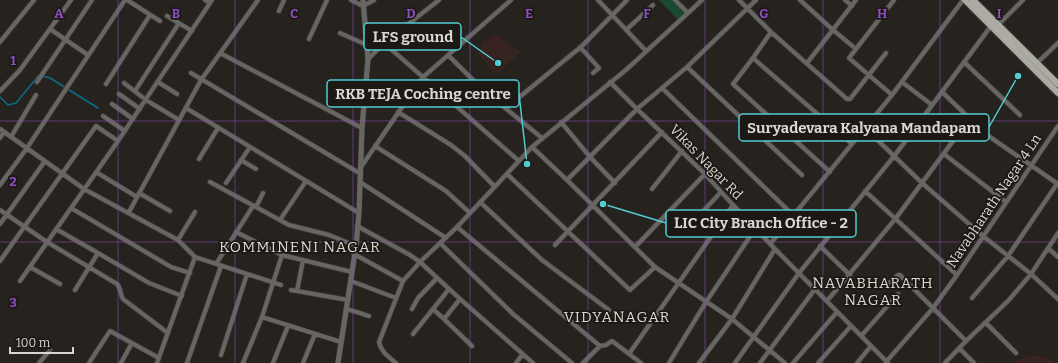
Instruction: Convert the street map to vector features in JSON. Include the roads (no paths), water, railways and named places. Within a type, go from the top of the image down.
[{"type":"main road","points":[[964,0],[1058,92]]},
{"type":"main road","points":[[973,0],[1058,84]]},
{"type":"street","points":[[0,42],[34,0]]},
{"type":"street","points":[[0,91],[20,70],[71,0]]},
{"type":"street","points":[[38,80],[92,0]]},
{"type":"street","points":[[0,185],[27,148],[126,0],[160,21]]},
{"type":"street","points":[[20,280],[125,131],[211,2],[205,0]]},
{"type":"street","points":[[129,212],[201,80],[258,0]]},
{"type":"street","points":[[279,11],[284,0]]},
{"type":"street","points":[[309,39],[327,0]]},
{"type":"street","points":[[351,0],[363,6]]},
{"type":"street","points":[[338,363],[356,246],[359,213],[362,128],[368,59],[363,0]]},
{"type":"street","points":[[363,6],[374,0]]},
{"type":"street","points":[[368,59],[384,44],[439,0]]},
{"type":"street","points":[[361,168],[422,78],[511,0]]},
{"type":"street","points":[[598,0],[646,51]]},
{"type":"street","points":[[506,108],[580,47],[626,0]]},
{"type":"street","points":[[675,0],[688,14]]},
{"type":"street","points":[[396,363],[383,352],[379,342],[403,281],[420,262],[457,227],[532,147],[646,51],[702,0]]},
{"type":"street","points":[[739,0],[771,32],[847,99],[850,98],[886,53]]},
{"type":"street","points":[[567,180],[637,109],[687,67],[756,0]]},
{"type":"street","points":[[800,0],[856,49]]},
{"type":"street","points":[[845,0],[852,6]]},
{"type":"street","points":[[807,63],[856,0]]},
{"type":"street","points":[[892,95],[868,76],[849,58],[894,0]]},
{"type":"street","points":[[770,244],[892,95],[964,0]]},
{"type":"street","points":[[998,25],[1023,0]]},
{"type":"street","points":[[626,30],[653,5]]},
{"type":"street","points":[[106,84],[150,15]]},
{"type":"street","points":[[167,16],[192,31]]},
{"type":"street","points":[[135,90],[179,23]]},
{"type":"street","points":[[735,363],[799,273],[895,155],[991,26]]},
{"type":"street","points":[[50,29],[88,55]]},
{"type":"street","points":[[366,31],[384,44],[519,161]]},
{"type":"street","points":[[771,32],[733,84],[830,172]]},
{"type":"street","points":[[340,33],[367,45]]},
{"type":"street","points":[[1037,63],[1058,43]]},
{"type":"street","points":[[580,47],[599,68],[593,73]]},
{"type":"street","points":[[220,53],[362,128]]},
{"type":"street","points":[[448,56],[482,89],[542,138]]},
{"type":"street","points":[[753,58],[852,144]]},
{"type":"street","points":[[964,62],[1020,115]]},
{"type":"street","points":[[687,67],[802,175]]},
{"type":"street","points":[[192,74],[361,174]]},
{"type":"street","points":[[158,82],[177,94]]},
{"type":"street","name":"Vikas Nagar Rd","points":[[610,82],[705,174],[775,250],[887,362]]},
{"type":"street","points":[[902,82],[932,105]]},
{"type":"street","points":[[124,83],[146,100],[179,120]]},
{"type":"street","points":[[662,88],[794,216]]},
{"type":"street","points":[[942,92],[987,135],[1058,184],[1008,256],[972,298]]},
{"type":"street","points":[[119,94],[140,109]]},
{"type":"street","points":[[11,137],[36,95]]},
{"type":"street","points":[[112,104],[133,119]]},
{"type":"street","points":[[186,108],[359,213]]},
{"type":"street","points":[[398,112],[466,156],[495,186]]},
{"type":"street","points":[[103,116],[125,131]]},
{"type":"street","points":[[827,302],[896,218],[970,118]]},
{"type":"street","points":[[561,122],[590,157],[615,183]]},
{"type":"street","points":[[0,261],[96,126],[118,141]]},
{"type":"street","name":"Navabharath Nagar 4 Ln","points":[[887,362],[933,308],[958,275],[1058,126]]},
{"type":"street","points":[[199,159],[218,128]]},
{"type":"street","points":[[865,128],[895,155],[922,183],[983,236],[1031,274],[1058,299]]},
{"type":"street","points":[[0,129],[84,189],[129,212],[178,240],[195,258],[281,285]]},
{"type":"street","points":[[0,138],[4,132]]},
{"type":"street","points":[[555,245],[662,132]]},
{"type":"street","points":[[375,146],[446,191],[470,213]]},
{"type":"street","points":[[226,183],[250,147]]},
{"type":"street","points":[[532,147],[654,267],[732,319],[785,363]]},
{"type":"street","points":[[652,189],[682,151]]},
{"type":"street","points":[[944,154],[1006,202]]},
{"type":"street","points":[[241,160],[256,169]]},
{"type":"street","points":[[0,224],[45,161]]},
{"type":"street","points":[[96,172],[170,211]]},
{"type":"street","points":[[507,174],[630,290],[654,267]]},
{"type":"street","points":[[635,247],[705,174]]},
{"type":"street","points":[[280,220],[306,181]]},
{"type":"street","points":[[210,182],[289,225],[329,235],[356,246]]},
{"type":"street","points":[[360,182],[446,238]]},
{"type":"street","points":[[865,191],[958,275]]},
{"type":"street","points":[[693,222],[721,192]]},
{"type":"street","points":[[216,264],[263,193]]},
{"type":"street","points":[[480,202],[542,260],[609,310]]},
{"type":"street","points":[[628,354],[733,205]]},
{"type":"street","points":[[71,208],[171,267],[190,273]]},
{"type":"street","points":[[0,210],[47,242],[117,284],[120,287],[121,296],[123,299],[168,333]]},
{"type":"street","points":[[178,240],[195,212]]},
{"type":"street","points":[[357,226],[410,254],[533,363]]},
{"type":"street","points":[[457,227],[600,346]]},
{"type":"street","points":[[56,229],[149,283],[182,296]]},
{"type":"street","points":[[669,363],[706,302],[755,229]]},
{"type":"street","points":[[236,232],[282,255],[352,272]]},
{"type":"street","points":[[945,363],[1008,301],[1031,274],[1058,233]]},
{"type":"street","points":[[440,243],[513,314],[572,363]]},
{"type":"street","points":[[820,246],[850,275]]},
{"type":"street","points":[[1048,248],[1058,257]]},
{"type":"street","points":[[699,363],[732,319],[775,250]]},
{"type":"street","points":[[75,290],[98,253]]},
{"type":"street","points":[[354,254],[403,281]]},
{"type":"street","points":[[243,363],[262,317],[282,255]]},
{"type":"street","points":[[89,363],[110,331],[132,343],[158,361],[195,258]]},
{"type":"street","points":[[297,291],[303,260]]},
{"type":"street","points":[[187,363],[221,266]]},
{"type":"street","points":[[30,267],[60,284]]},
{"type":"street","points":[[221,355],[247,274]]},
{"type":"street","points":[[887,285],[898,275],[900,275],[966,341]]},
{"type":"street","points":[[412,309],[418,298],[437,278]]},
{"type":"street","points":[[351,281],[396,298]]},
{"type":"street","points":[[413,334],[449,289]]},
{"type":"street","points":[[760,363],[815,289]]},
{"type":"street","points":[[291,290],[348,300]]},
{"type":"street","points":[[861,336],[898,294]]},
{"type":"street","points":[[444,319],[460,299]]},
{"type":"street","points":[[347,309],[370,316]]},
{"type":"street","points":[[433,309],[472,346]]},
{"type":"street","points":[[793,363],[837,312]]},
{"type":"street","points":[[262,317],[341,342]]},
{"type":"street","points":[[986,323],[1016,353]]},
{"type":"street","points":[[273,363],[288,326]]},
{"type":"street","points":[[818,363],[851,326]]},
{"type":"street","points":[[303,363],[315,334]]},
{"type":"street","points":[[583,363],[600,346],[606,345],[612,341],[641,363]]},
{"type":"street","points":[[121,363],[132,343]]},
{"type":"street","points":[[857,363],[871,346]]},
{"type":"street","points":[[959,348],[974,363]]},
{"type":"street","points":[[39,363],[50,350]]},
{"type":"street","points":[[516,363],[523,354]]},
{"type":"street","points":[[587,359],[592,363]]},
{"type":"waterway","points":[[0,97],[8,105],[16,103],[39,75],[50,78],[98,108]]},
{"type":"place","name":"LFS ground","points":[[498,63]]},
{"type":"place","name":"Suryadevara Kalyana Mandapam","points":[[1018,76]]},
{"type":"place","name":"RKB TEJA Coching centre","points":[[527,164]]},
{"type":"place","name":"LIC City Branch Office - 2","points":[[603,204]]},
{"type":"district","name":"KOMMINENI NAGAR","points":[[300,247]]},
{"type":"district","name":"NAVABHARATH NAGAR","points":[[873,292]]},
{"type":"district","name":"VIDYANAGAR","points":[[617,317]]}]
